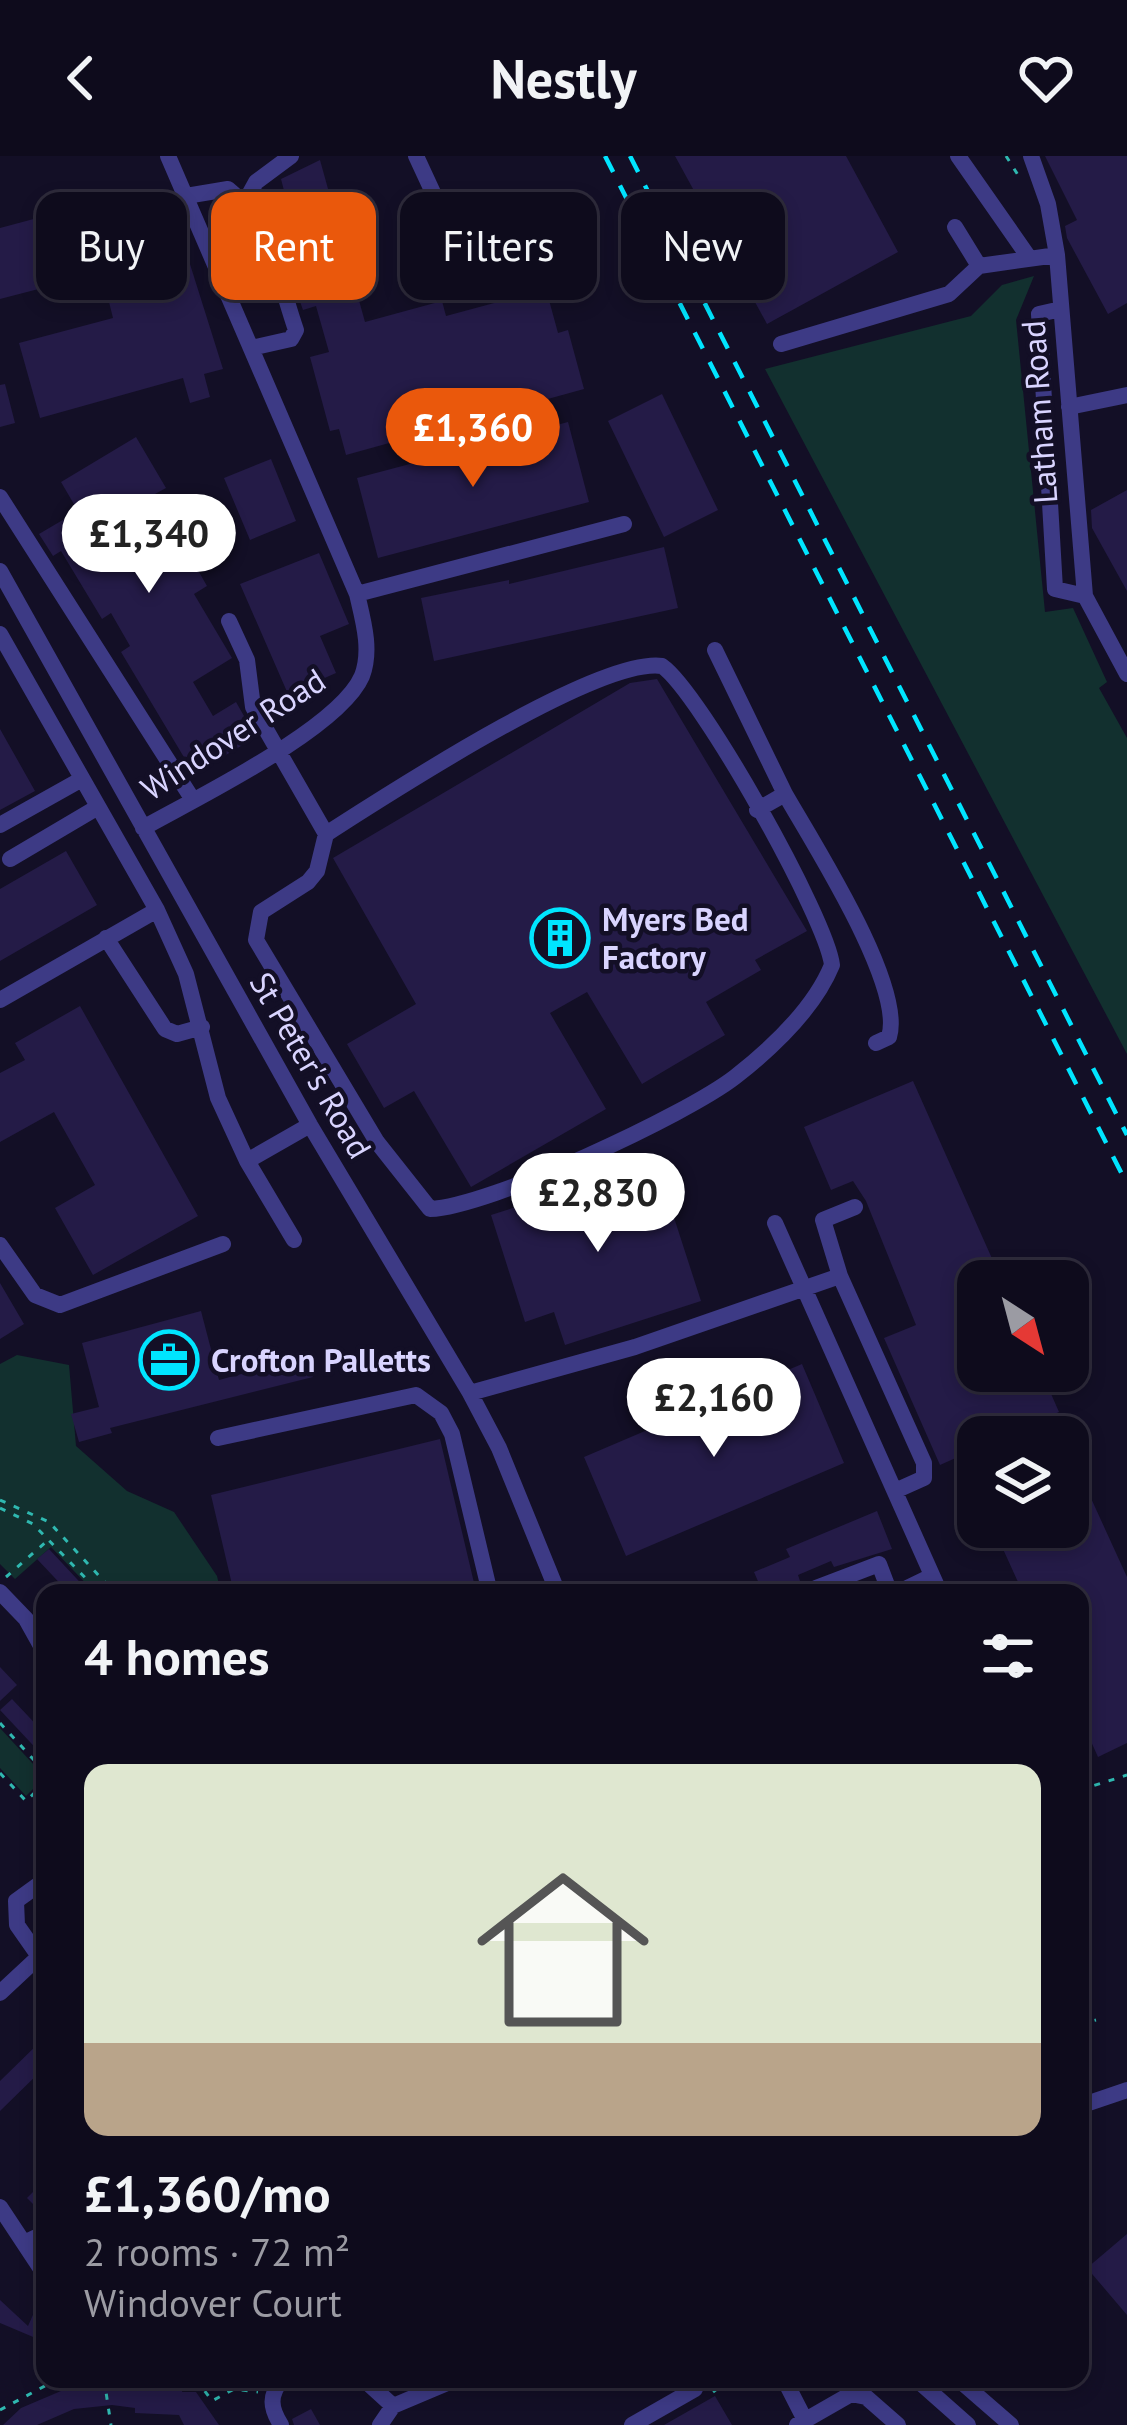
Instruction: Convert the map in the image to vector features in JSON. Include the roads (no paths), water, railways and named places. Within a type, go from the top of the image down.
[{"type":"street","name":"Windover Road","points":[[168,156],[184,192]]},
{"type":"street","points":[[250,192],[256,182],[291,156]]},
{"type":"street","points":[[416,156],[433,192]]},
{"type":"street","points":[[958,156],[1030,259]]},
{"type":"street","name":"Latham Road","points":[[1030,156],[1048,204],[1057,255],[1085,596],[1124,662]]},
{"type":"street","points":[[187,196],[232,192]]},
{"type":"street","name":"Windover Road","points":[[143,828],[274,752],[350,698],[364,672],[367,636],[357,594],[187,198]]},
{"type":"street","points":[[955,226],[979,266]]},
{"type":"street","points":[[781,344],[949,294],[979,266],[1057,255]]},
{"type":"street","points":[[251,348],[291,339],[296,330],[286,300]]},
{"type":"street","points":[[1061,309],[1039,314],[1055,589],[1085,596]]},
{"type":"street","points":[[1070,407],[1127,395]]},
{"type":"street","points":[[0,496],[193,800]]},
{"type":"street","points":[[357,594],[624,524]]},
{"type":"street","name":"St Peter's Road","points":[[0,571],[310,1125],[470,1393],[500,1448],[554,1584]]},
{"type":"street","points":[[229,622],[247,660],[253,707],[274,752],[326,834]]},
{"type":"street","points":[[0,634],[157,910],[202,1027],[218,1098],[247,1161],[295,1240]]},
{"type":"street","points":[[715,650],[785,794],[873,955],[889,1003],[889,1037],[876,1042]]},
{"type":"street","points":[[652,665],[662,666],[687,689],[757,810],[830,947],[832,965],[817,995],[731,1081],[618,1140],[462,1208],[430,1209],[377,1142],[256,940],[261,912],[316,871],[326,834],[585,685],[652,665]]},
{"type":"street","points":[[0,825],[82,779]]},
{"type":"street","points":[[757,810],[785,794]]},
{"type":"street","points":[[10,859],[98,807]]},
{"type":"street","points":[[806,899],[836,883]]},
{"type":"street","points":[[0,1000],[157,910]]},
{"type":"street","points":[[106,938],[165,1030],[177,1034],[202,1027]]},
{"type":"street","points":[[247,1161],[310,1125]]},
{"type":"street","points":[[855,1207],[823,1220],[840,1276],[924,1463],[924,1478],[896,1491]]},
{"type":"street","points":[[775,1223],[936,1584]]},
{"type":"street","points":[[0,1245],[35,1295],[60,1305],[223,1244]]},
{"type":"street","points":[[470,1393],[635,1348],[840,1276]]},
{"type":"street","points":[[218,1438],[416,1395],[441,1413],[452,1434],[488,1584]]},
{"type":"street","points":[[826,1584],[879,1564],[889,1584]]},
{"type":"street","points":[[2,1584],[36,1637]]},
{"type":"street","points":[[36,1887],[16,1901],[16,1925],[36,1947]]},
{"type":"street","points":[[0,1993],[36,1958]]},
{"type":"street","points":[[1089,2103],[1127,2090]]},
{"type":"street","points":[[0,2207],[36,2259]]},
{"type":"street","points":[[26,2242],[36,2237]]},
{"type":"street","points":[[276,2388],[271,2409],[280,2425]]},
{"type":"street","points":[[372,2388],[393,2406]]},
{"type":"street","points":[[380,2425],[393,2406],[436,2388]]},
{"type":"street","points":[[632,2425],[694,2388]]},
{"type":"street","points":[[788,2388],[801,2422],[851,2394],[866,2397],[898,2425]]},
{"type":"street","points":[[926,2388],[968,2425]]},
{"type":"street","points":[[968,2388],[1011,2425]]},
{"type":"railway","points":[[605,156],[1127,1184]]},
{"type":"railway","points":[[630,156],[1127,1135]]},
{"type":"place","name":"Myers Bed Factory","points":[[560,938]]},
{"type":"place","name":"Crofton Palletts","points":[[169,1360]]}]
